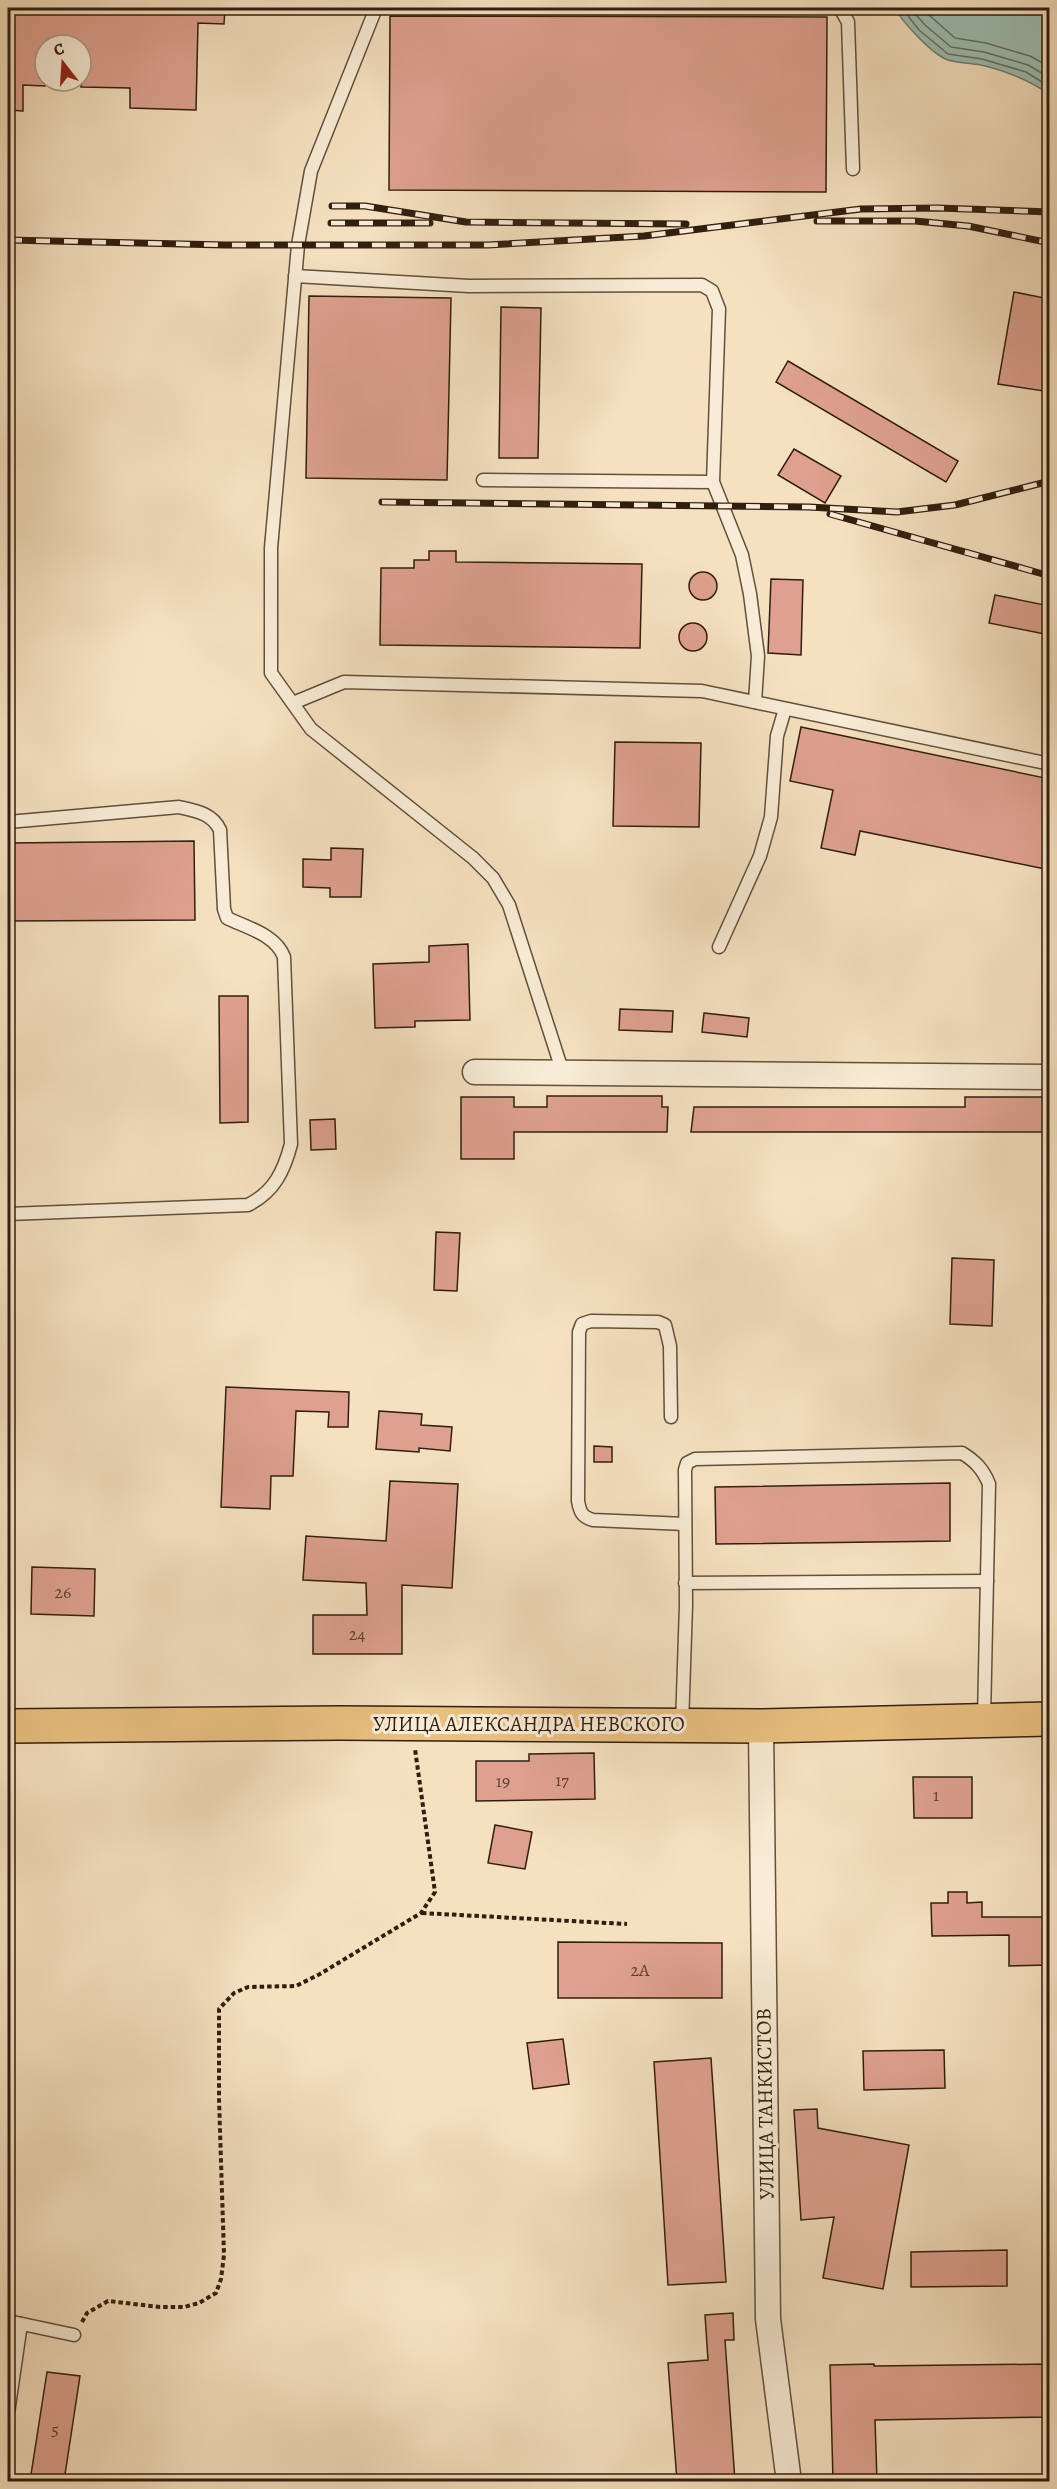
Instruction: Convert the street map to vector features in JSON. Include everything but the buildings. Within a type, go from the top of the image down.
[{"type":"main road","name":"УЛИЦА АЛЕКСАНДРА НЕВСКОГО","points":[[8,1726],[411,1724],[760,1726],[1050,1719]]},
{"type":"street","points":[[476,1072],[1050,1077]]},
{"type":"street","name":"УЛИЦА ТАНКИСТОВ","points":[[760,1726],[768,2319],[789,2481]]},
{"type":"lane","points":[[376,8],[311,171],[298,245],[271,548],[271,672],[311,729],[464,851],[493,878],[509,905],[521,937],[563,1073]]},
{"type":"lane","points":[[840,8],[848,22],[854,170]]},
{"type":"lane","points":[[295,276],[469,286],[702,285],[712,291],[719,309],[713,482],[742,555],[750,594],[758,656],[754,702]]},
{"type":"lane","points":[[483,480],[713,482]]},
{"type":"lane","points":[[293,703],[344,682],[702,691],[1050,764]]},
{"type":"lane","points":[[719,947],[760,856],[771,817],[777,736],[785,709]]},
{"type":"lane","points":[[8,822],[179,807],[207,815],[216,822],[220,830],[224,909],[227,918],[272,939],[281,948],[284,957],[291,1144],[286,1164],[277,1182],[262,1198],[248,1205],[8,1214]]},
{"type":"lane","points":[[671,1417],[670,1346],[665,1325],[591,1321],[582,1324],[579,1332],[578,1501],[580,1511],[585,1518],[593,1520],[685,1524]]},
{"type":"lane","points":[[682,1725],[685,1692],[686,1583],[684,1470],[687,1463],[695,1460],[962,1453],[974,1460],[985,1474],[989,1484],[984,1721]]},
{"type":"lane","points":[[686,1583],[987,1581]]},
{"type":"lane","points":[[8,2321],[74,2335]]},
{"type":"lane","points":[[8,2413],[21,2324]]},
{"type":"path","points":[[74,2335],[87,2313],[108,2301],[160,2307],[184,2307],[198,2303],[216,2293],[225,2255],[219,2099],[219,2009],[234,1993],[248,1987],[296,1986],[421,1912],[435,1892],[411,1724]]},
{"type":"path","points":[[421,1912],[627,1923]]},
{"type":"water","points":[[895,8],[1049,8],[1049,94],[1008,73],[942,57],[918,37]]},
{"type":"railway","points":[[332,206],[365,206],[466,222],[686,224]]},
{"type":"railway","points":[[8,240],[225,245],[488,245],[644,236],[861,209],[938,208],[1050,212]]},
{"type":"railway","points":[[817,221],[915,221],[968,226],[1050,243]]},
{"type":"railway","points":[[331,223],[430,223]]},
{"type":"railway","points":[[382,502],[809,507],[897,512],[955,505],[1050,481]]},
{"type":"railway","points":[[830,514],[1050,576]]}]
